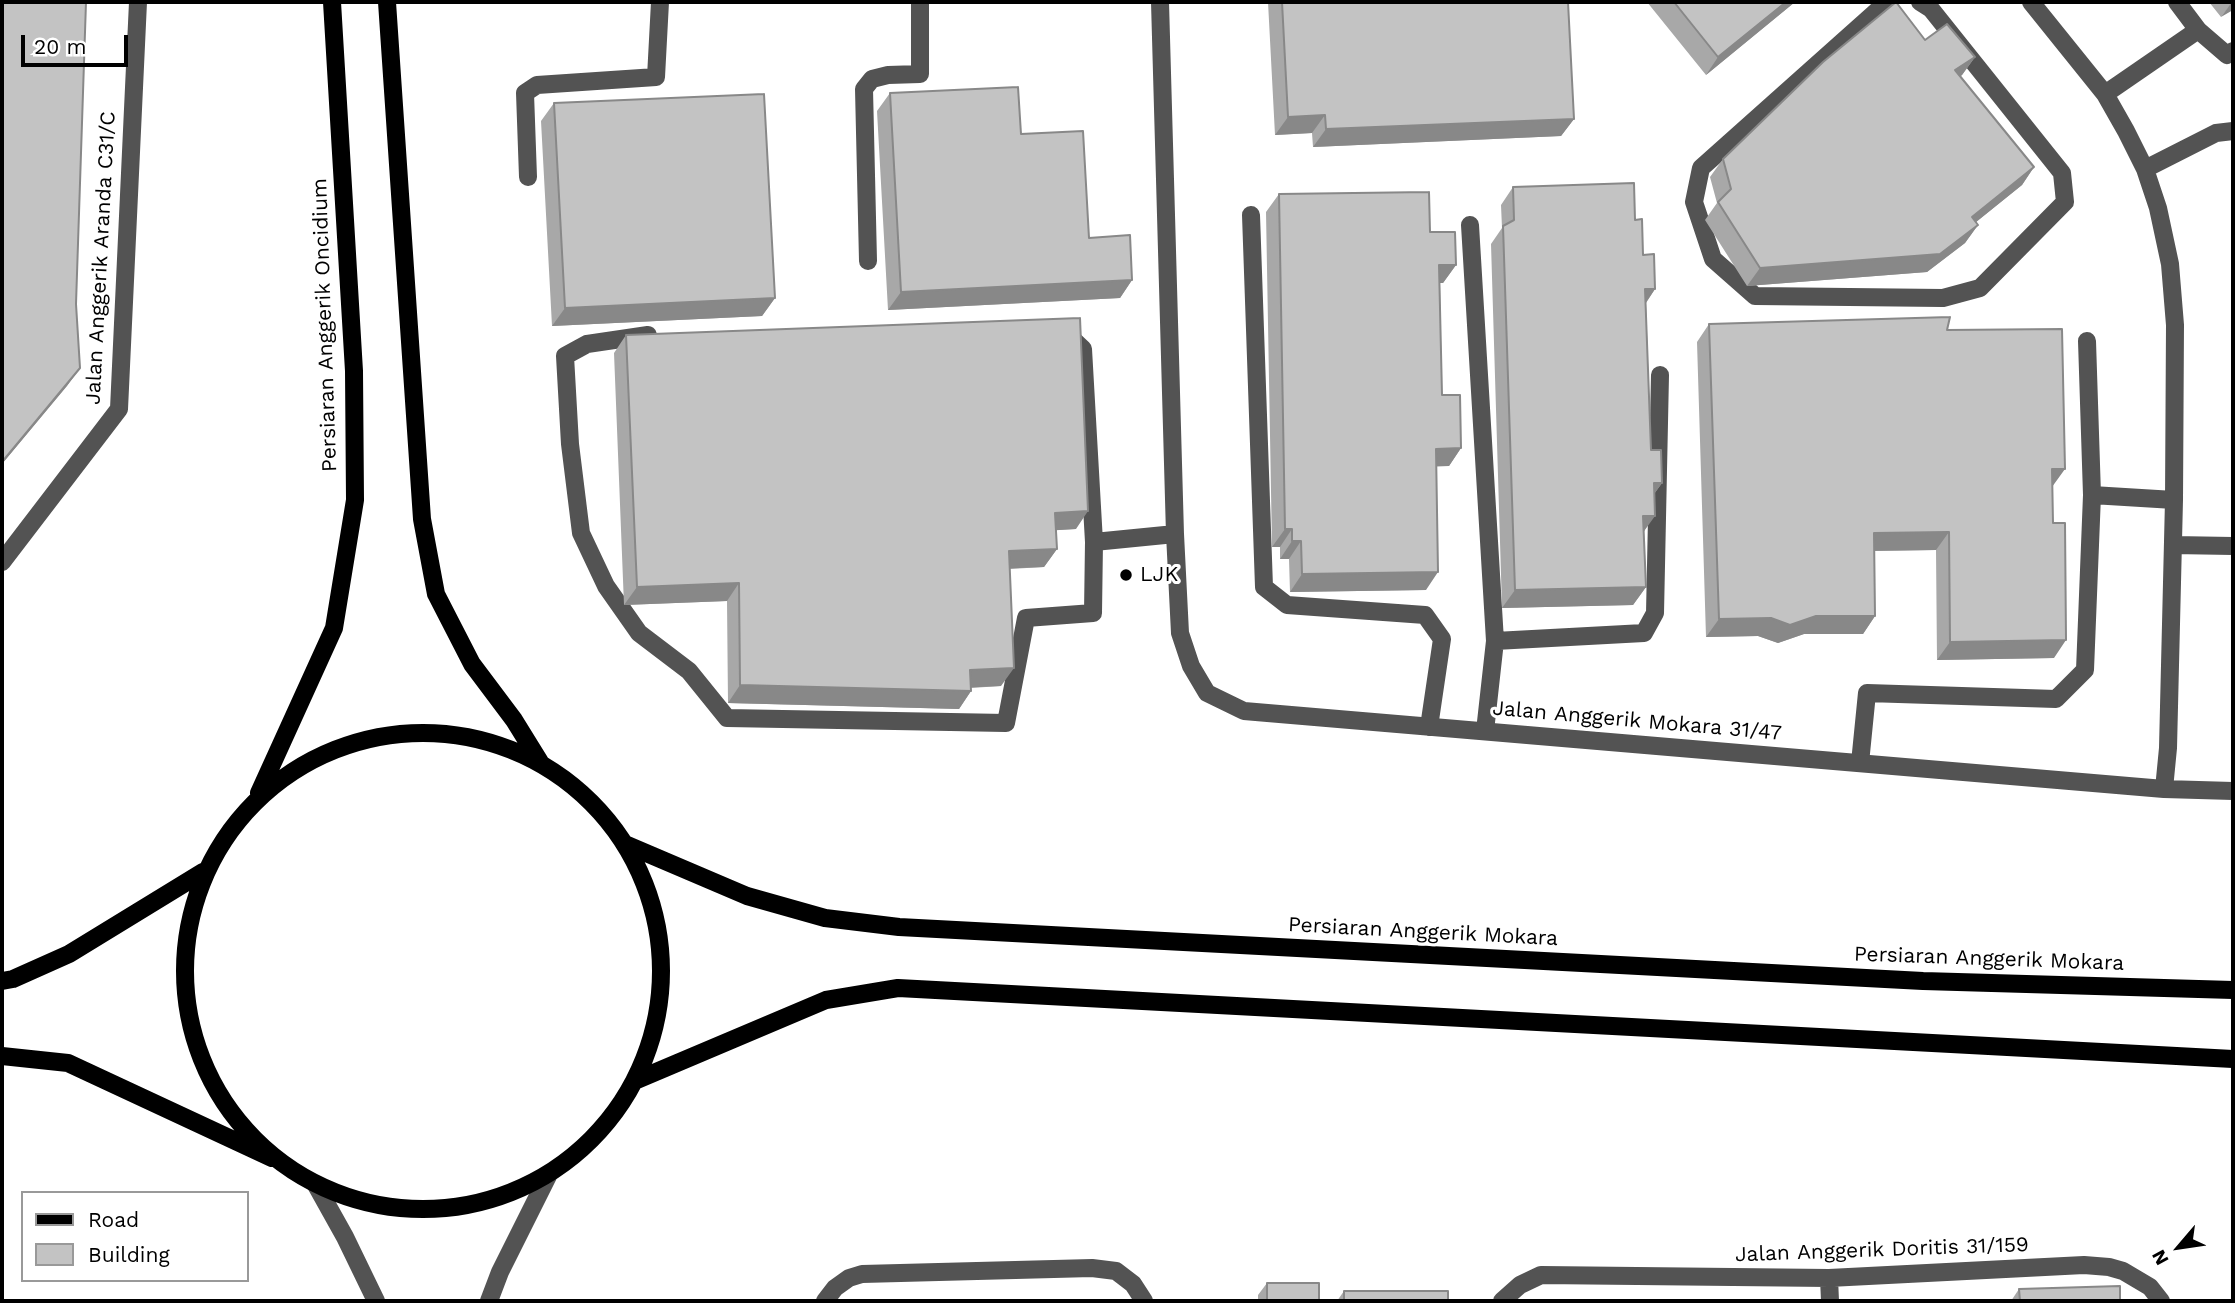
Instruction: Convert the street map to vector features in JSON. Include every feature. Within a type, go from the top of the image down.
[{"type":"main road","name":"Persiaran Anggerik Oncidium","points":[[257,796],[334,628],[355,500],[354,371],[332,2]]},
{"type":"main road","points":[[2,1056],[68,1063],[275,1160],[316,1185],[373,1206],[433,1211],[493,1201],[548,1176],[599,1134],[637,1080],[657,1021],[662,960],[651,899],[625,844],[540,762],[514,720],[472,664],[436,594],[422,519],[387,2]]},
{"type":"main road","points":[[275,1160],[196,1048],[183,960],[203,872],[226,831],[257,796],[307,760],[363,737],[424,730],[460,735],[485,739],[540,762]]},
{"type":"main road","name":"Persiaran Anggerik Mokara","points":[[625,844],[747,896],[825,918],[899,927],[1923,981],[2233,990]]},
{"type":"main road","points":[[2,981],[13,979],[69,954],[203,872]]},
{"type":"main road","points":[[637,1080],[826,1000],[898,988],[2233,1059]]},
{"type":"street","name":"Jalan Anggerik Aranda C31/C","points":[[2,562],[119,409],[138,2]]},
{"type":"street","points":[[528,177],[525,93],[537,85],[656,77],[660,2]]},
{"type":"street","points":[[868,261],[864,89],[872,79],[888,75],[920,74],[920,2]]},
{"type":"street","name":"Jalan Anggerik Mokara 31/47","points":[[1160,2],[1180,633],[1191,666],[1207,693],[1244,711],[2164,789],[2233,791]]},
{"type":"street","points":[[1887,2],[1701,168],[1694,202],[1713,259],[1755,296],[1942,298],[1980,288],[2065,202],[2062,173],[1930,4]]},
{"type":"street","points":[[2031,2],[2105,94],[2145,169],[2158,208],[2170,264],[2175,325],[2174,499],[2168,748],[2164,789]]},
{"type":"street","points":[[2177,2],[2198,30],[2227,55],[2233,51]]},
{"type":"street","points":[[2105,94],[2198,30]]},
{"type":"street","points":[[2145,169],[2216,133],[2233,131]]},
{"type":"street","points":[[1251,215],[1264,587],[1287,605],[1425,615],[1442,639],[1429,727]]},
{"type":"street","points":[[1471,225],[1495,641],[1485,731]]},
{"type":"street","points":[[669,335],[642,335],[587,344],[565,356],[570,444],[582,533],[606,586],[639,634],[689,671],[727,718],[1006,723],[1026,618],[1093,613],[1094,542],[1083,349],[1062,329],[1048,330]]},
{"type":"street","points":[[1860,763],[1867,693],[2056,699],[2085,670],[2092,495],[2087,341]]},
{"type":"street","points":[[1495,641],[1644,633],[1655,613],[1660,374]]},
{"type":"street","points":[[2092,495],[2174,499]]},
{"type":"street","points":[[1094,542],[1175,534]]},
{"type":"street","points":[[2173,545],[2233,546]]},
{"type":"street","points":[[489,1301],[500,1272],[548,1176]]},
{"type":"street","points":[[316,1185],[376,1301]]},
{"type":"street","name":"Jalan Anggerik Doritis 31/159","points":[[1502,1301],[1520,1285],[1541,1275],[1829,1278],[2084,1265],[2123,1271],[2150,1287],[2161,1301]]},
{"type":"street","points":[[825,1301],[835,1288],[849,1278],[862,1274],[1092,1268],[1116,1271],[1133,1284],[1144,1301]]},
{"type":"street","points":[[1829,1278],[1829,1301]]},
{"type":"building","points":[[2,2],[86,2],[76,304],[80,368],[2,462]]},
{"type":"building","points":[[1282,2],[1568,2],[1574,119],[1326,129],[1325,115],[1288,117]]},
{"type":"building","points":[[1674,2],[1786,2],[1718,57]]},
{"type":"building","points":[[1896,2],[1925,40],[1947,24],[1975,57],[1955,70],[2034,167],[1972,217],[1978,225],[1940,254],[1760,268],[1718,202],[1731,189],[1723,159],[1823,62]]},
{"type":"building","points":[[1018,87],[1021,134],[1083,131],[1089,238],[1130,235],[1132,280],[901,292],[890,93]]},
{"type":"building","points":[[764,94],[775,298],[565,308],[554,103]]},
{"type":"building","points":[[1634,183],[1635,220],[1642,219],[1643,255],[1654,254],[1655,289],[1645,289],[1651,450],[1661,450],[1662,483],[1654,483],[1655,516],[1643,516],[1646,587],[1515,590],[1503,226],[1514,220],[1513,187]]},
{"type":"building","points":[[1429,192],[1430,232],[1455,232],[1456,265],[1439,265],[1442,395],[1460,395],[1461,448],[1436,449],[1438,572],[1302,574],[1301,541],[1292,541],[1292,529],[1285,529],[1279,194]]},
{"type":"building","points":[[1950,317],[1947,330],[2062,329],[2065,469],[2052,469],[2053,523],[2065,523],[2066,640],[1950,642],[1949,532],[1874,533],[1875,616],[1816,616],[1790,625],[1771,618],[1719,619],[1709,324]]},
{"type":"building","points":[[1080,318],[1088,511],[1055,513],[1057,549],[1009,551],[1014,668],[970,670],[971,691],[740,685],[739,583],[637,587],[626,335]]},
{"type":"building","points":[[1267,1283],[1319,1283],[1319,1301],[1267,1301]]},
{"type":"building","points":[[2120,1286],[2120,1301],[2020,1301],[2019,1289]]},
{"type":"building","points":[[1344,1291],[1448,1291],[1448,1301],[1344,1301]]},
{"type":"building","points":[[1685,1300],[1777,1301],[1685,1301]]},
{"type":"place","name":"LJK","points":[[1126,575]]}]
